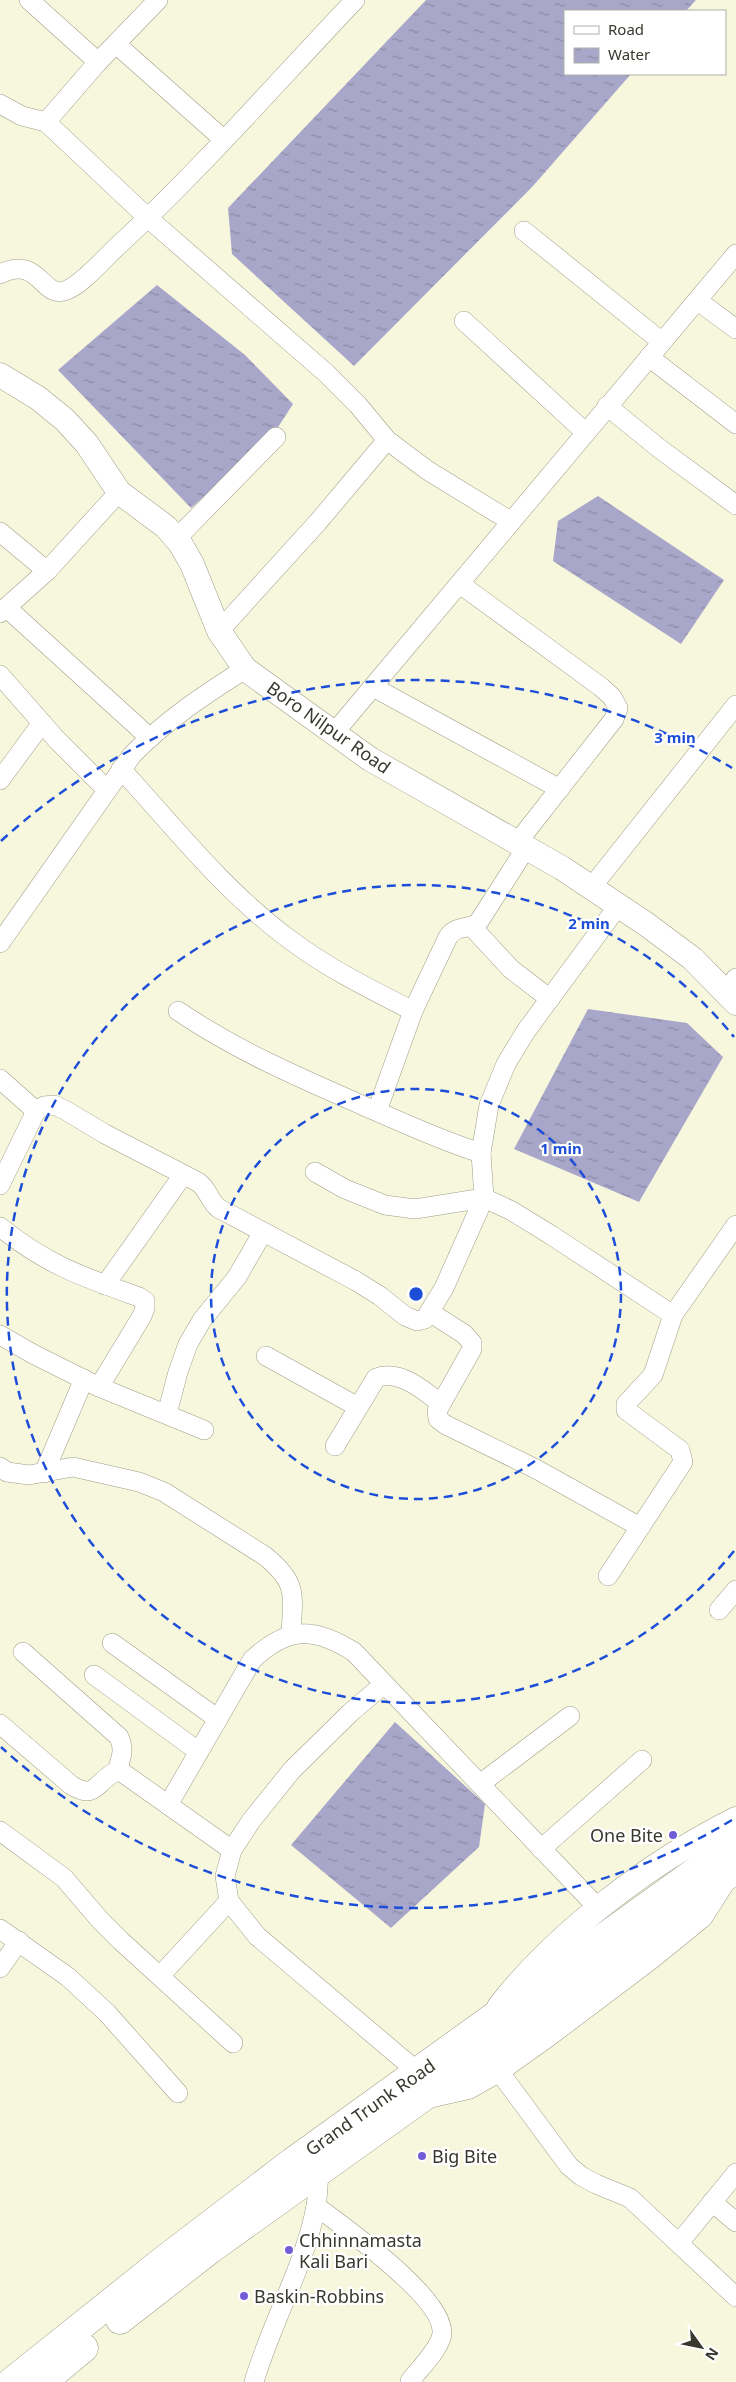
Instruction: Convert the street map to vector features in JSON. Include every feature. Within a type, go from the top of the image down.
[{"type":"highway","name":"Grand Trunk Road","points":[[42,2382],[211,2249],[319,2172],[421,2085],[486,2024],[736,1842]]},
{"type":"highway","name":"Grand Trunk Road","points":[[11,2382],[292,2162],[421,2085],[731,1873]]},
{"type":"street","points":[[29,0],[98,62]]},
{"type":"street","points":[[46,122],[98,62],[158,0]]},
{"type":"street","points":[[0,274],[13,268],[22,268],[31,271],[48,287],[57,291],[66,290],[83,278],[148,218],[355,0]]},
{"type":"street","points":[[116,44],[223,139]]},
{"type":"street","points":[[0,104],[22,116],[46,122],[148,218],[326,373],[358,405],[387,440],[427,470],[510,521]]},
{"type":"street","points":[[524,231],[662,342]]},
{"type":"street","points":[[334,733],[736,254]]},
{"type":"street","points":[[698,300],[736,329]]},
{"type":"street","points":[[464,321],[586,432]]},
{"type":"street","points":[[650,357],[736,424]]},
{"type":"street","name":"Boro Nilpur Road","points":[[0,375],[38,398],[66,420],[87,444],[119,492],[166,527],[192,564],[218,631],[245,669],[370,760],[562,868],[646,924],[732,991]]},
{"type":"street","points":[[607,406],[733,497]]},
{"type":"street","points":[[176,539],[276,438]]},
{"type":"street","points":[[218,631],[318,522],[387,440]]},
{"type":"street","points":[[119,492],[47,571],[4,611],[148,737]]},
{"type":"street","points":[[0,532],[47,571]]},
{"type":"street","points":[[377,1111],[413,1011],[448,937],[457,928],[472,927],[482,918],[522,845],[560,789],[614,719],[618,708],[612,697],[601,687],[460,584]]},
{"type":"street","points":[[0,943],[106,789],[148,737],[182,710],[245,669]]},
{"type":"street","points":[[0,675],[42,723],[106,789]]},
{"type":"street","points":[[373,687],[560,789]]},
{"type":"street","points":[[591,888],[736,704]]},
{"type":"street","points":[[0,780],[42,723]]},
{"type":"street","points":[[121,769],[219,876],[288,939],[330,968],[413,1011]]},
{"type":"street","points":[[0,1186],[36,1112],[44,1106],[54,1105],[203,1186],[212,1203],[218,1208],[356,1281],[380,1296],[405,1316],[417,1321],[425,1319],[430,1313],[467,1240],[484,1198],[481,1153],[489,1105],[506,1064],[526,1031],[618,906]]},
{"type":"street","points":[[472,927],[511,969],[550,999]]},
{"type":"street","points":[[178,1011],[206,1030],[257,1058],[438,1139],[481,1153]]},
{"type":"street","points":[[0,1079],[36,1112]]},
{"type":"street","points":[[315,1172],[345,1189],[385,1205],[415,1208],[484,1198],[512,1211],[551,1235],[673,1315]]},
{"type":"street","points":[[105,1285],[183,1175]]},
{"type":"street","points":[[608,1576],[683,1462],[683,1455],[680,1450],[634,1418],[626,1410],[626,1404],[652,1375],[673,1315],[736,1226]]},
{"type":"street","points":[[0,1227],[44,1259],[70,1272],[139,1297],[145,1302],[145,1308],[91,1383],[44,1473]]},
{"type":"street","points":[[168,1414],[178,1372],[188,1344],[202,1320],[245,1264],[263,1232]]},
{"type":"street","points":[[430,1313],[464,1334],[472,1343],[472,1349],[437,1412],[438,1419],[446,1425],[536,1469],[640,1527]]},
{"type":"street","points":[[0,1335],[91,1383],[204,1430]]},
{"type":"street","points":[[266,1356],[358,1407]]},
{"type":"street","points":[[335,1446],[376,1378],[385,1374],[405,1380],[423,1389],[441,1404]]},
{"type":"street","points":[[0,1467],[7,1472],[29,1475],[59,1468],[74,1467],[139,1482],[164,1492],[265,1556],[280,1568],[289,1580],[293,1597],[291,1634]]},
{"type":"street","points":[[719,1610],[736,1590]]},
{"type":"street","points":[[168,1805],[252,1660],[266,1647],[291,1634],[314,1634],[334,1639],[354,1652],[600,1909]]},
{"type":"street","points":[[112,1642],[218,1719]]},
{"type":"street","points":[[23,1652],[119,1737],[123,1746],[123,1753],[117,1771]]},
{"type":"street","points":[[94,1675],[199,1752]]},
{"type":"street","points":[[384,1684],[350,1713],[292,1770],[251,1821],[232,1850],[225,1876],[230,1901],[257,1936],[421,2085],[468,2087],[498,2070],[641,1965],[701,1916],[731,1873]]},
{"type":"street","points":[[480,1784],[570,1716]]},
{"type":"street","points":[[0,1724],[81,1791],[88,1792],[95,1789],[110,1774],[117,1771],[123,1773],[232,1850]]},
{"type":"street","points":[[541,1848],[642,1760]]},
{"type":"street","points":[[486,2024],[520,1980],[600,1909],[669,1857],[709,1832],[736,1819]]},
{"type":"street","points":[[0,1831],[64,1878],[100,1920],[233,2043]]},
{"type":"street","points":[[160,1976],[230,1901]]},
{"type":"street","points":[[0,1929],[68,1977],[107,2013],[178,2092]]},
{"type":"street","points":[[0,1968],[18,1941]]},
{"type":"street","points":[[498,2070],[569,2166],[581,2176],[630,2198],[679,2243],[708,2273],[736,2297]]},
{"type":"street","points":[[254,2382],[276,2318],[303,2252],[316,2206],[319,2172]]},
{"type":"street","points":[[679,2243],[736,2173]]},
{"type":"street","points":[[712,2202],[736,2222]]},
{"type":"street","points":[[316,2206],[372,2248],[404,2276],[435,2311],[442,2326],[441,2338],[410,2382]]},
{"type":"water","points":[[426,0],[696,0],[687,10],[564,10],[564,75],[630,75],[533,186],[354,366],[232,254],[228,208]]},
{"type":"water","points":[[157,285],[245,355],[293,404],[271,438],[191,508],[58,370]]},
{"type":"water","points":[[598,496],[724,580],[681,644],[553,561],[558,521]]},
{"type":"water","points":[[588,1009],[687,1023],[723,1057],[639,1202],[514,1149]]},
{"type":"water","points":[[395,1722],[485,1804],[479,1847],[391,1928],[291,1845]]},
{"type":"place","name":"One Bite","points":[[673,1835]]},
{"type":"place","name":"Big Bite","points":[[422,2156]]},
{"type":"place","name":"Chhinnamasta Kali Bari","points":[[289,2250]]},
{"type":"place","name":"Baskin-Robbins","points":[[244,2296]]}]
